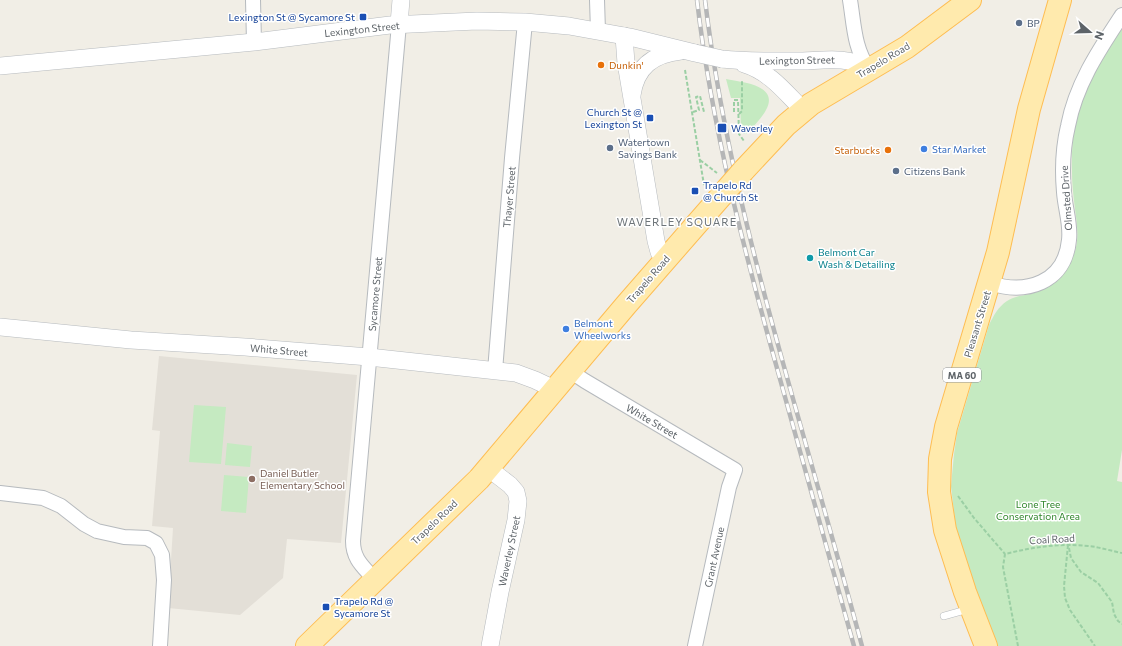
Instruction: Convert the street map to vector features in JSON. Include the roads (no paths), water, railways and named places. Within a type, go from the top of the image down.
[{"type":"main road","name":"Trapelo Road","points":[[307,646],[488,468],[664,261],[713,190],[743,171],[780,130],[803,110],[823,96],[916,41],[970,0]]},
{"type":"main road","name":"Pleasant Street","points":[[986,646],[971,608],[948,540],[940,504],[939,481],[942,448],[946,426],[990,283],[1008,212],[1028,109],[1060,0]]},
{"type":"street","points":[[253,0],[254,42]]},
{"type":"street","name":"Sycamore Street","points":[[375,580],[357,559],[353,548],[401,0]]},
{"type":"street","points":[[597,0],[598,31]]},
{"type":"street","points":[[850,0],[858,48],[869,69]]},
{"type":"street","name":"Olmsted Drive","points":[[990,283],[1007,288],[1030,287],[1037,285],[1048,278],[1062,262],[1068,248],[1069,240],[1069,224],[1064,192],[1063,171],[1068,125],[1078,91],[1087,70],[1122,15]]},
{"type":"street","name":"Lexington Street","points":[[0,66],[254,42],[399,24],[477,20],[525,22],[560,25],[624,36],[750,66],[764,73],[803,110]]},
{"type":"street","name":"Thayer Street","points":[[495,371],[512,158],[525,22]]},
{"type":"street","points":[[624,36],[625,54],[632,99],[656,241],[659,252],[664,261]]},
{"type":"street","points":[[632,99],[633,89],[638,76],[646,64],[664,55],[688,52]]},
{"type":"street","name":"Lexington Street","points":[[722,59],[762,61],[842,60],[857,63],[869,69]]},
{"type":"street","name":"White Street","points":[[0,327],[130,340],[369,357],[495,371],[523,375],[554,390]]},
{"type":"street","name":"White Street","points":[[570,371],[584,382],[735,470]]},
{"type":"street","name":"Waverley Street","points":[[488,468],[510,485],[516,492],[518,501],[516,520],[490,646]]},
{"type":"street","name":"Grant Avenue","points":[[695,646],[729,487],[735,470]]},
{"type":"street","points":[[0,493],[43,498],[61,506],[84,524],[97,531],[124,537],[147,538],[156,543],[162,555],[164,580],[160,646]]},
{"type":"lane","points":[[944,616],[971,608]]},
{"type":"railway","points":[[697,0],[711,96],[742,238],[854,646]]},
{"type":"railway","points":[[705,0],[720,98],[740,196],[777,340],[862,646]]},
{"type":"place","name":"Lexington St @ Sycamore St","points":[[363,17]]},
{"type":"place","name":"BP","points":[[1019,23]]},
{"type":"place","name":"Dunkin'","points":[[601,65]]},
{"type":"place","name":"Church St @ Lexington St","points":[[650,118]]},
{"type":"place","name":"Waverley","points":[[722,128]]},
{"type":"place","name":"Watertown Savings Bank","points":[[610,148]]},
{"type":"place","name":"Star Market","points":[[924,149]]},
{"type":"place","name":"Starbucks","points":[[888,150]]},
{"type":"place","name":"Citizens Bank","points":[[896,171]]},
{"type":"place","name":"Trapelo Rd @ Church St","points":[[695,191]]},
{"type":"place","name":"Belmont Car Wash & Detailing","points":[[810,258]]},
{"type":"place","name":"Belmont Wheelworks","points":[[566,329]]},
{"type":"place","name":"Daniel Butler Elementary School","points":[[252,479]]},
{"type":"place","name":"Trapelo Rd @ Sycamore St","points":[[326,607]]},
{"type":"district","name":"WAVERLEY SQUARE","points":[[677,221]]},
{"type":"park label","name":"Lone Tree Conservation Area","points":[[1038,510]]}]
